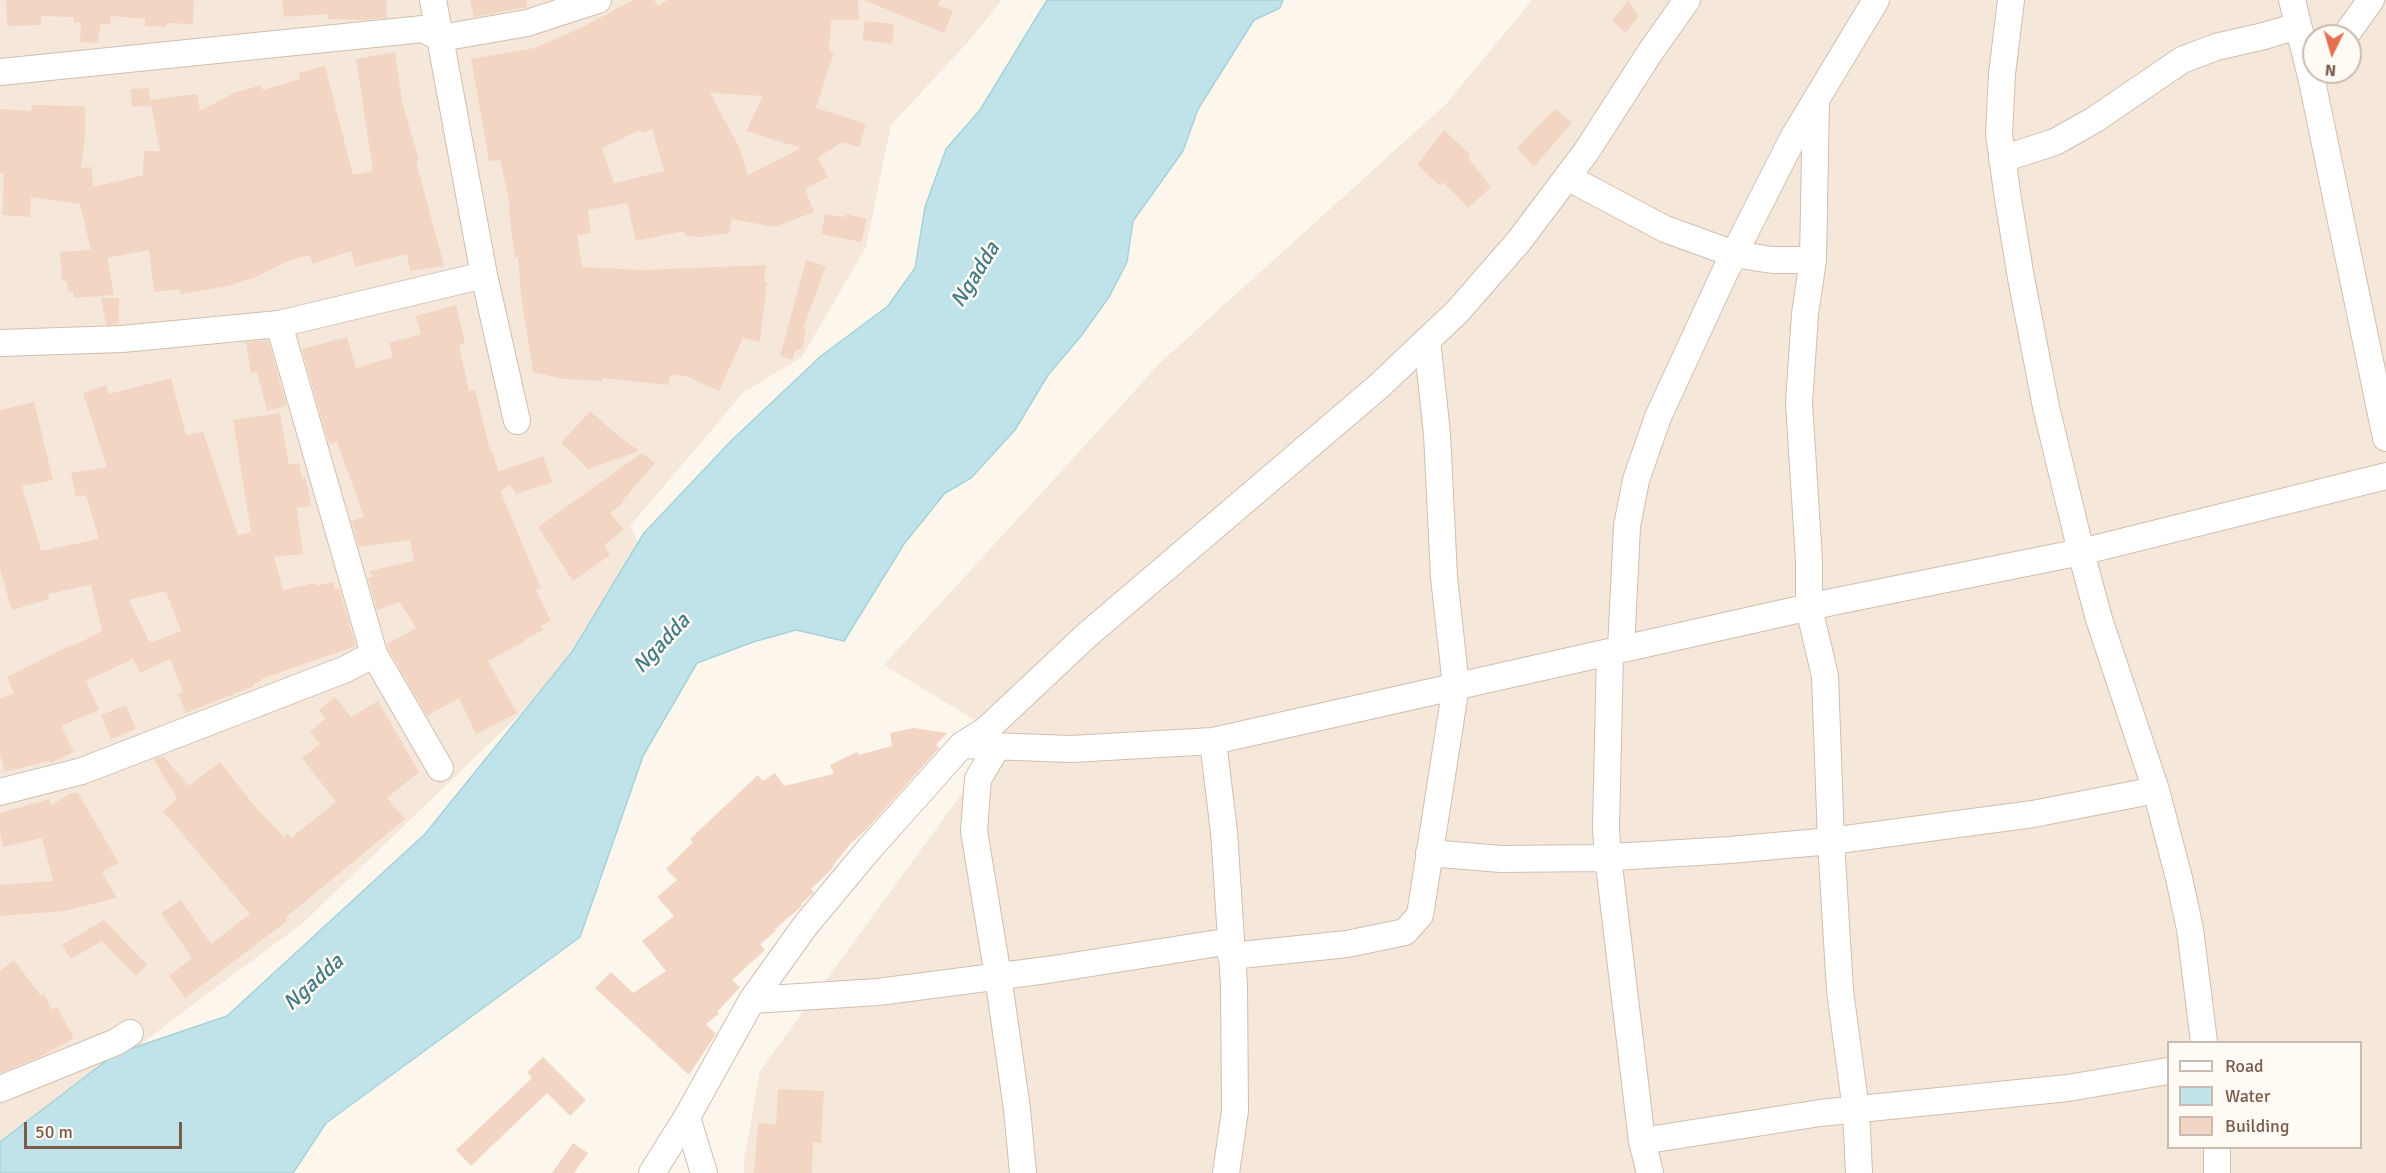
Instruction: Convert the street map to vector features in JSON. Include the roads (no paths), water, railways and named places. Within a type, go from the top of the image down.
[{"type":"street","points":[[433,0],[484,275],[518,422]]},
{"type":"street","points":[[0,72],[423,29],[441,38],[527,23],[598,0]]},
{"type":"street","points":[[652,1173],[687,1117],[752,1000],[805,926],[870,848],[962,745],[986,730],[1087,635],[1370,394],[1458,311],[1519,241],[1586,152],[1687,0]]},
{"type":"street","points":[[1650,1173],[1642,1141],[1606,829],[1615,650],[1627,526],[1636,480],[1658,417],[1734,254],[1793,138],[1876,0]]},
{"type":"street","points":[[2011,0],[2002,74],[2000,134],[2002,159],[2046,407],[2098,619],[2156,790],[2190,929],[2204,1041]]},
{"type":"street","points":[[2292,0],[2302,38]]},
{"type":"street","points":[[2354,24],[2371,0]]},
{"type":"street","points":[[2002,159],[2055,142],[2094,120],[2182,60],[2216,47],[2298,26]]},
{"type":"street","points":[[2317,84],[2386,438]]},
{"type":"street","points":[[1816,101],[1813,260],[1805,314],[1799,403],[1809,560],[1809,608],[1825,676],[1831,841],[1840,991],[1856,1110],[1859,1173]]},
{"type":"street","points":[[1567,177],[1665,228],[1734,254],[1772,260],[1813,260]]},
{"type":"street","points":[[0,343],[122,339],[279,324],[484,275]]},
{"type":"street","points":[[279,324],[374,654],[440,768]]},
{"type":"street","points":[[752,1000],[878,992],[1231,949],[1347,944],[1405,932],[1420,915],[1456,686],[1444,577],[1437,434],[1427,340]]},
{"type":"street","points":[[962,745],[1071,749],[1213,741],[1832,602],[2080,552],[2386,476]]},
{"type":"street","points":[[0,792],[82,771],[346,669],[374,654]]},
{"type":"street","points":[[1213,741],[1224,832],[1234,985],[1235,1111],[1226,1173]]},
{"type":"street","points":[[997,747],[978,779],[974,831],[998,976],[1017,1109],[1023,1173]]},
{"type":"street","points":[[1429,853],[1501,859],[1608,857],[1831,841],[2033,814],[2156,790]]},
{"type":"street","points":[[0,1089],[116,1042],[130,1033]]},
{"type":"street","points":[[1642,1141],[1820,1113],[2068,1088],[2167,1071]]},
{"type":"street","points":[[687,1117],[704,1173]]},
{"type":"street","points":[[2217,1149],[2217,1173]]},
{"type":"water","name":"Ngadda","points":[[1047,0],[1283,0],[1280,8],[1254,20],[1198,109],[1183,151],[1133,221],[1127,262],[1109,297],[1081,336],[1048,375],[1015,430],[971,478],[945,493],[904,544],[844,641],[796,630],[753,642],[697,663],[643,756],[580,937],[326,1123],[293,1173],[0,1173],[0,1142],[115,1054],[227,1016],[425,834],[572,652],[644,533],[732,440],[821,356],[888,306],[915,268],[925,207],[946,149],[980,110]]}]
